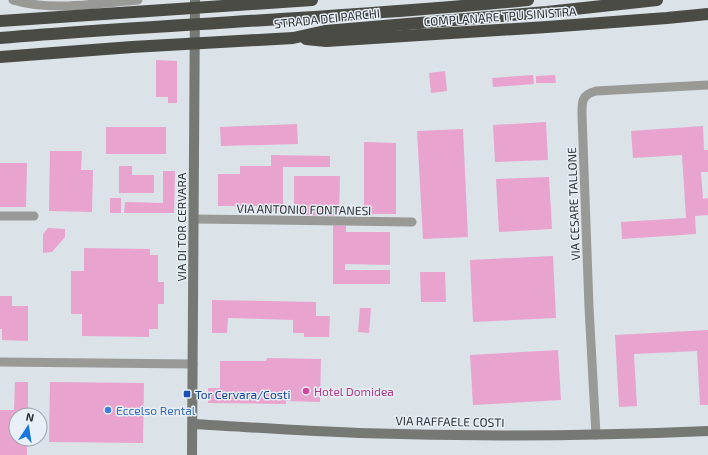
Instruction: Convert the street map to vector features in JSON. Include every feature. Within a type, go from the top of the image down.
[{"type":"highway","points":[[0,21],[312,0]]},
{"type":"highway","name":"STRADA DEI PARCHI","points":[[0,38],[357,15],[528,0]]},
{"type":"highway","name":"STRADA DEI PARCHI","points":[[0,57],[132,47],[293,38],[325,31],[547,12],[657,0]]},
{"type":"highway","name":"COMPLANARE TPU SINISTRA","points":[[293,38],[326,41],[708,14]]},
{"type":"highway","points":[[667,18],[693,22],[708,21]]},
{"type":"street","points":[[13,0],[27,4],[46,6],[138,0]]},
{"type":"street","name":"VIA DI TOR CERVARA","points":[[192,455],[195,0]]},
{"type":"street","name":"VIA CESARE TALLONE","points":[[596,435],[589,307],[582,101],[587,94],[596,91],[708,85]]},
{"type":"street","points":[[0,216],[34,216]]},
{"type":"street","name":"VIA ANTONIO FONTANESI","points":[[194,219],[412,222]]},
{"type":"street","points":[[0,362],[193,364]]},
{"type":"street","name":"VIA RAFFAELE COSTI","points":[[192,424],[366,433],[481,435],[596,435],[708,431]]},
{"type":"building","points":[[156,60],[177,61],[177,103],[168,103],[168,97],[156,97]]},
{"type":"building","points":[[445,71],[447,91],[431,93],[429,73]]},
{"type":"building","points":[[533,75],[534,84],[493,87],[492,78]]},
{"type":"building","points":[[555,75],[556,83],[536,83],[536,76]]},
{"type":"building","points":[[546,122],[548,160],[495,162],[493,125]]},
{"type":"building","points":[[297,124],[298,144],[221,146],[220,127]]},
{"type":"building","points":[[703,126],[704,150],[708,150],[708,172],[701,172],[703,199],[708,198],[708,215],[695,216],[696,234],[622,239],[621,222],[686,218],[682,155],[633,158],[631,131]]},
{"type":"building","points":[[106,127],[166,127],[166,154],[106,154]]},
{"type":"building","points":[[463,129],[468,237],[423,239],[417,131]]},
{"type":"building","points":[[364,142],[396,143],[396,214],[372,214],[372,216],[364,216]]},
{"type":"building","points":[[50,151],[82,151],[81,170],[93,170],[92,212],[49,211]]},
{"type":"building","points":[[271,155],[330,156],[330,167],[283,167],[283,211],[257,211],[257,206],[218,206],[218,174],[240,174],[240,166],[271,166]]},
{"type":"building","points":[[0,163],[27,163],[26,207],[0,207]]},
{"type":"building","points":[[119,166],[132,166],[132,175],[154,175],[154,193],[119,193]]},
{"type":"building","points":[[163,171],[175,171],[174,213],[124,213],[125,202],[163,203]]},
{"type":"building","points":[[294,176],[340,176],[339,216],[294,215]]},
{"type":"building","points":[[549,177],[552,229],[499,232],[496,179]]},
{"type":"building","points":[[110,198],[121,198],[121,213],[110,213]]},
{"type":"building","points":[[333,225],[346,226],[346,232],[390,232],[390,265],[345,264],[345,270],[390,270],[390,284],[333,284]]},
{"type":"building","points":[[48,228],[65,229],[65,237],[52,252],[43,253],[43,234]]},
{"type":"building","points":[[84,248],[150,249],[150,255],[158,255],[158,282],[164,282],[164,304],[158,304],[158,329],[149,329],[149,337],[82,336],[82,314],[71,314],[71,271],[84,271]]},
{"type":"building","points":[[553,256],[556,318],[473,322],[470,260]]},
{"type":"building","points":[[420,272],[445,272],[446,302],[421,302]]},
{"type":"building","points":[[0,296],[12,296],[12,306],[28,306],[28,341],[2,340],[2,329],[0,329]]},
{"type":"building","points":[[212,300],[316,302],[316,316],[330,316],[329,337],[304,337],[304,333],[293,333],[293,320],[228,318],[227,333],[212,333]]},
{"type":"building","points":[[360,308],[371,308],[369,333],[358,332]]},
{"type":"building","points":[[708,330],[708,405],[700,405],[697,351],[634,354],[637,406],[619,407],[615,335]]},
{"type":"building","points":[[558,350],[561,400],[473,405],[470,355]]},
{"type":"building","points":[[267,358],[321,359],[320,402],[286,401],[286,404],[208,403],[208,388],[220,388],[220,361],[266,361]]},
{"type":"building","points":[[15,382],[28,382],[28,407],[14,407]]},
{"type":"building","points":[[50,382],[144,383],[143,443],[49,442]]},
{"type":"building","points":[[0,410],[8,410],[8,447],[27,447],[27,455],[0,455]]},
{"type":"place","name":"Hotel Domidea","points":[[306,391]]},
{"type":"place","name":"Tor Cervara/Costi","points":[[187,394]]},
{"type":"place","name":"Eccelso Rental","points":[[108,410]]}]
